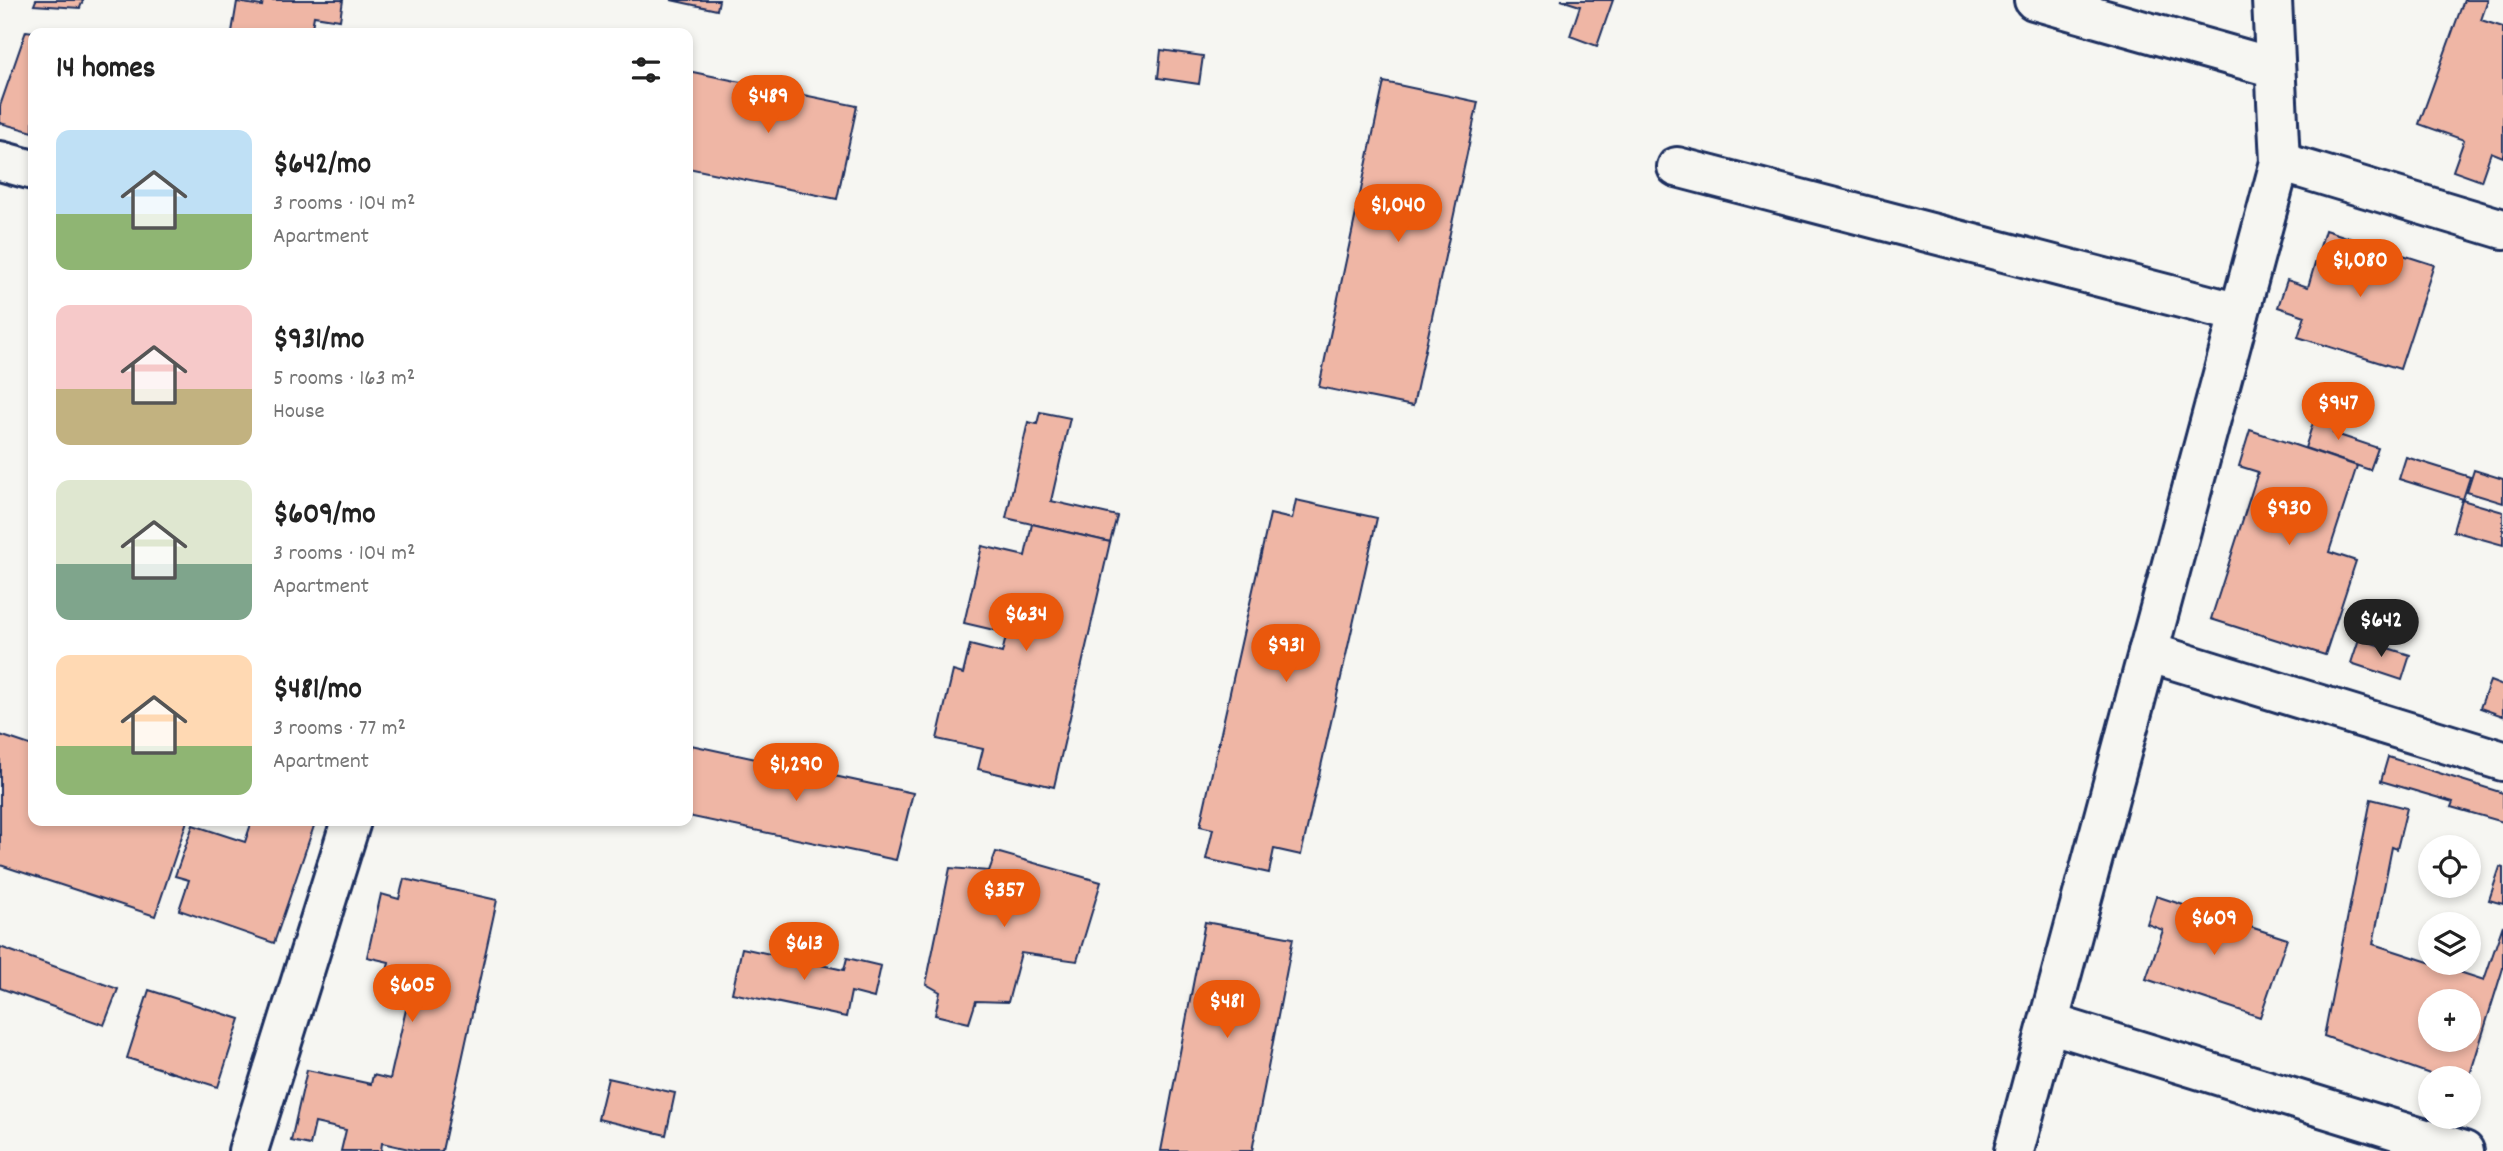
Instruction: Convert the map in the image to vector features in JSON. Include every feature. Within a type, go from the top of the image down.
[{"type":"street","points":[[2034,0],[2275,68]]},
{"type":"street","points":[[2014,1151],[2280,162],[2272,0]]},
{"type":"street","points":[[0,161],[28,169]]},
{"type":"street","points":[[2280,162],[2503,229]]},
{"type":"street","points":[[1677,167],[2239,313]]},
{"type":"street","points":[[2148,652],[2503,761]]},
{"type":"street","points":[[248,1151],[349,826]]},
{"type":"street","points":[[2049,1023],[2464,1151]]},
{"type":"building","points":[[36,0],[83,0],[80,8],[34,5]]},
{"type":"building","points":[[263,0],[343,0],[340,20],[314,16],[312,28],[233,28],[237,2],[262,6]]},
{"type":"building","points":[[671,0],[719,0],[717,10]]},
{"type":"building","points":[[1561,0],[1613,0],[1597,46],[1570,36],[1580,6]]},
{"type":"building","points":[[2464,0],[2488,0],[2481,20],[2503,27],[2503,157],[2491,152],[2481,181],[2453,171],[2464,140],[2419,124]]},
{"type":"building","points":[[28,31],[28,131],[0,123],[0,106]]},
{"type":"building","points":[[1161,50],[1203,56],[1199,84],[1158,78]]},
{"type":"building","points":[[693,72],[857,106],[837,199],[693,169]]},
{"type":"building","points":[[1384,82],[1478,102],[1413,406],[1319,387]]},
{"type":"building","points":[[2325,230],[2434,265],[2400,369],[2298,337],[2305,316],[2278,307],[2287,280],[2308,287]]},
{"type":"building","points":[[2318,407],[2339,414],[2333,433],[2378,448],[2370,470],[2305,448]]},
{"type":"building","points":[[1040,412],[1070,418],[1051,501],[1117,516],[1110,542],[1006,518],[1028,422],[1037,424]]},
{"type":"building","points":[[2250,430],[2357,466],[2329,552],[2356,561],[2325,655],[2211,619],[2258,472],[2239,466]]},
{"type":"building","points":[[2406,457],[2470,477],[2463,499],[2399,479]]},
{"type":"building","points":[[2474,470],[2503,479],[2503,503],[2467,492]]},
{"type":"building","points":[[1296,500],[1377,518],[1301,855],[1274,849],[1269,873],[1206,859],[1213,829],[1200,826],[1270,514],[1292,519]]},
{"type":"building","points":[[2462,500],[2503,512],[2503,545],[2453,531]]},
{"type":"building","points":[[1032,524],[1110,542],[1054,787],[978,769],[983,749],[937,739],[953,671],[963,674],[970,645],[1002,653],[1007,633],[964,623],[982,546],[1025,556]]},
{"type":"building","points":[[2359,639],[2410,655],[2402,680],[2351,663]]},
{"type":"building","points":[[2490,681],[2503,686],[2503,716],[2480,708]]},
{"type":"building","points":[[0,735],[28,744],[28,826],[185,826],[155,916],[0,865]]},
{"type":"building","points":[[693,745],[913,793],[896,860],[693,817]]},
{"type":"building","points":[[2388,757],[2503,793],[2503,822],[2451,807],[2453,802],[2381,781]]},
{"type":"building","points":[[2371,799],[2407,808],[2397,849],[2392,847],[2373,944],[2418,959],[2418,975],[2469,975],[2484,980],[2503,925],[2503,968],[2481,1039],[2481,989],[2418,989],[2418,1052],[2477,1052],[2473,1066],[2418,1066],[2418,1070],[2324,1036]]},
{"type":"building","points":[[193,826],[245,842],[250,826],[314,826],[274,943],[179,910],[189,880],[175,876]]},
{"type":"building","points":[[996,852],[1101,882],[1077,961],[1021,953],[1008,1002],[976,1001],[969,1023],[935,1015],[940,992],[926,984],[950,868],[989,871]]},
{"type":"building","points":[[2500,867],[2503,868],[2503,904],[2489,900]]},
{"type":"building","points":[[404,879],[497,900],[442,1151],[418,1151],[382,1143],[381,1151],[341,1151],[346,1130],[315,1123],[310,1145],[291,1141],[307,1070],[371,1084],[373,1075],[390,1079],[410,992],[384,986],[389,962],[367,957],[381,894],[399,899]]},
{"type":"building","points":[[2156,896],[2287,939],[2260,1017],[2146,979],[2163,930],[2147,924]]},
{"type":"building","points":[[1205,922],[1293,938],[1252,1151],[1161,1151]]},
{"type":"building","points":[[0,947],[118,989],[104,1025],[0,988]]},
{"type":"building","points":[[742,948],[844,970],[847,958],[881,966],[874,998],[851,992],[846,1017],[732,993]]},
{"type":"building","points":[[149,990],[240,1019],[218,1087],[127,1058]]},
{"type":"building","points":[[608,1078],[675,1093],[666,1135],[598,1119]]}]
